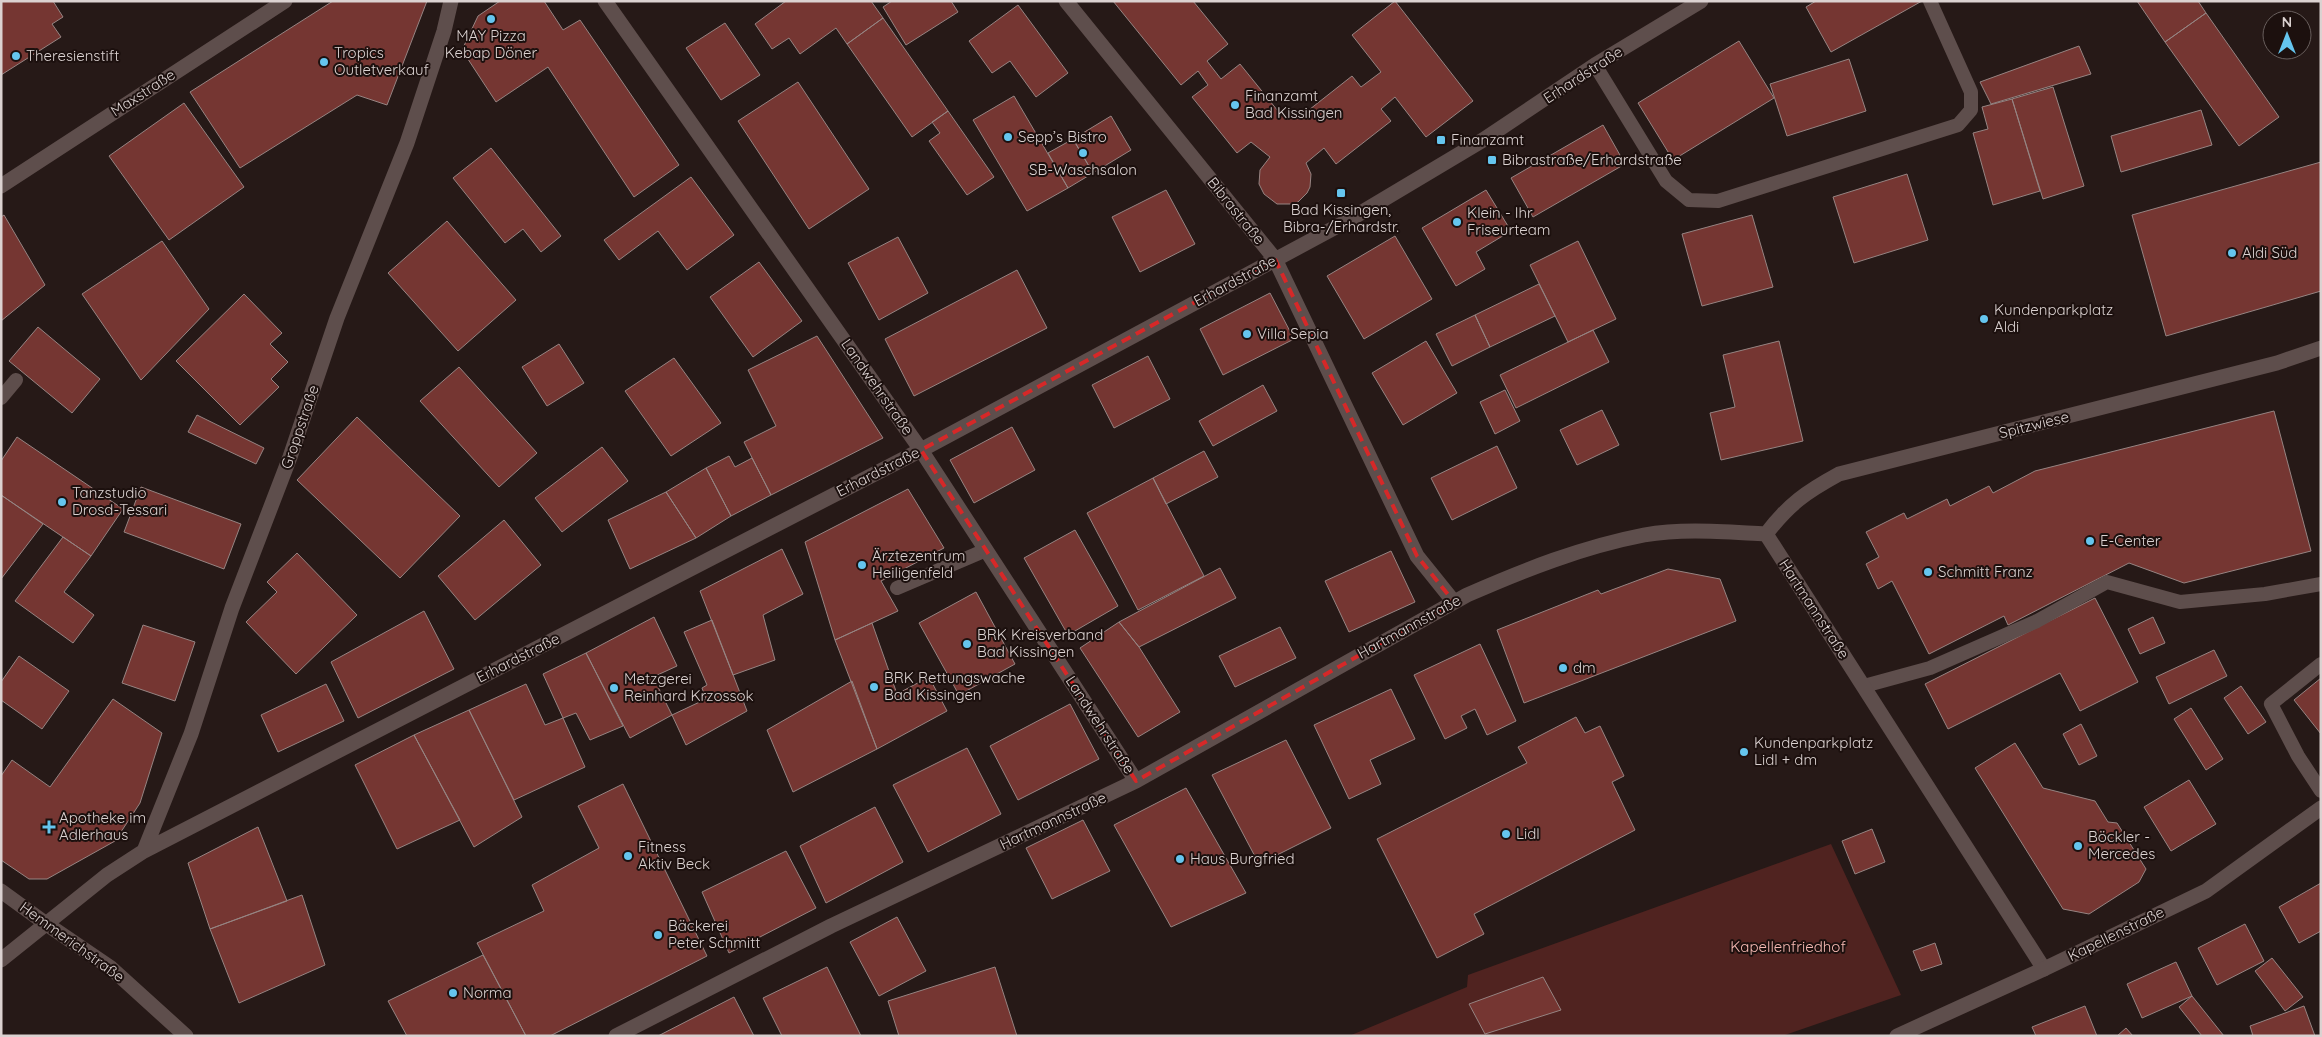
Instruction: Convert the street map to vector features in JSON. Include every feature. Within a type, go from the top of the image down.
[{"type":"street","name":"Maxstraße","points":[[1,186],[285,1]]},
{"type":"street","name":"Groppstraße","points":[[144,851],[191,734],[232,608],[290,457],[337,318],[407,143],[444,31],[450,1]]},
{"type":"street","name":"Landwehrstraße","points":[[605,1],[921,450],[1136,781]]},
{"type":"street","name":"Bibrastraße","points":[[1066,1],[1275,259],[1417,556],[1454,602]]},
{"type":"street","name":"Erhardstraße","points":[[1,960],[44,923],[107,875],[144,851],[921,450],[1349,220],[1483,140],[1595,65],[1701,1]]},
{"type":"street","name":"Spitzwiese","points":[[1766,534],[1784,510],[1806,493],[1839,474],[2277,363],[2321,348]]},
{"type":"street","name":"Hartmannstraße","points":[[616,1036],[831,926],[1136,781],[1454,602],[1506,578],[1603,544],[1645,535],[1704,530],[1766,534],[1798,588],[1864,686],[2044,969]]},
{"type":"street","name":"Kapellenstraße","points":[[1897,1036],[2044,969],[2206,891],[2321,808]]},
{"type":"street","name":"Hemmerichstraße","points":[[1,891],[44,923],[111,968],[186,1036]]},
{"type":"lane","points":[[1595,65],[1666,182],[1689,200],[1718,201],[1958,125],[1971,110],[1971,92],[1930,1]]},
{"type":"lane","points":[[1,398],[16,380]]},
{"type":"lane","points":[[898,588],[986,550]]},
{"type":"lane","points":[[1864,686],[1930,668],[2037,621],[2107,582],[2180,602],[2265,594],[2321,584]]},
{"type":"lane","points":[[2321,664],[2272,704],[2298,756],[2321,791]]},
{"type":"highlighted area","points":[[1275,259],[1417,556],[1454,602],[1136,781],[921,450]]},
{"type":"green space","name":"Kapellenfriedhof","points":[[1831,844],[1901,995],[1782,1036],[1349,1036],[1467,987],[1468,975]]},
{"type":"building","name":"Theresienstift","points":[[1,1],[53,1],[63,17],[52,24],[61,37],[1,75]]},
{"type":"building","points":[[333,1],[427,1],[387,105],[357,95],[240,168],[190,92]]},
{"type":"building","points":[[500,1],[544,1],[563,30],[580,20],[679,165],[634,197],[548,67],[496,102],[462,50],[478,16]]},
{"type":"building","points":[[786,1],[871,1],[883,18],[847,44],[836,28],[800,54],[789,38],[772,49],[755,24]]},
{"type":"building","points":[[892,1],[951,1],[958,12],[906,45],[883,7]]},
{"type":"building","name":"Finanzamt Bad Kissingen","points":[[1113,1],[1193,1],[1228,44],[1207,61],[1221,79],[1240,64],[1282,116],[1300,117],[1352,76],[1361,87],[1381,72],[1352,35],[1395,1],[1473,101],[1426,137],[1395,97],[1381,109],[1391,121],[1336,164],[1324,148],[1306,163],[1311,174],[1310,187],[1307,193],[1298,202],[1277,204],[1264,194],[1259,184],[1260,170],[1270,157],[1251,142],[1237,153],[1192,97],[1208,85],[1198,71],[1181,85]]},
{"type":"building","points":[[1816,1],[1922,1],[1831,52],[1806,7]]},
{"type":"building","points":[[2137,1],[2198,1],[2206,13],[2165,42]]},
{"type":"building","points":[[1018,5],[1068,73],[1036,97],[1010,61],[992,73],[969,41]]},
{"type":"building","points":[[2206,13],[2279,117],[2239,146],[2165,42]]},
{"type":"building","points":[[883,18],[948,111],[912,137],[847,44]]},
{"type":"building","points":[[725,23],[760,75],[721,100],[686,48]]},
{"type":"building","points":[[1739,41],[1774,98],[1673,160],[1638,103]]},
{"type":"building","points":[[2079,46],[2091,74],[1991,104],[1980,82]]},
{"type":"building","points":[[1849,59],[1866,111],[1787,136],[1770,84]]},
{"type":"building","points":[[798,82],[869,189],[809,229],[738,121]]},
{"type":"building","points":[[2053,87],[2084,186],[2043,199],[2012,99]]},
{"type":"building","points":[[1014,96],[1068,188],[1027,211],[973,120]]},
{"type":"building","points":[[2012,99],[2040,191],[1993,205],[1973,133],[1988,129],[1982,107]]},
{"type":"building","points":[[184,103],[244,187],[169,240],[109,156]]},
{"type":"building","points":[[2201,110],[2212,145],[2121,172],[2111,136]]},
{"type":"building","points":[[948,111],[994,177],[967,195],[929,141],[940,133],[932,122]]},
{"type":"building","points":[[1111,116],[1131,150],[1093,173],[1073,139]]},
{"type":"building","points":[[1603,125],[1625,164],[1533,217],[1511,178]]},
{"type":"building","points":[[1073,139],[1093,173],[1068,188],[1048,153]]},
{"type":"building","points":[[491,148],[561,236],[541,252],[523,229],[505,243],[453,178]]},
{"type":"building","name":"Aldi Süd","points":[[2321,162],[2321,291],[2166,336],[2132,215]]},
{"type":"building","points":[[1907,174],[1928,240],[1854,263],[1833,197]]},
{"type":"building","points":[[691,177],[734,235],[687,270],[658,231],[619,260],[604,240]]},
{"type":"building","points":[[1166,190],[1195,244],[1140,272],[1112,217]]},
{"type":"building","points":[[1486,190],[1511,231],[1476,252],[1485,269],[1456,286],[1422,228]]},
{"type":"building","points":[[4,215],[45,285],[1,321],[1,217]]},
{"type":"building","points":[[1752,215],[1773,287],[1702,306],[1682,234]]},
{"type":"building","points":[[447,221],[516,300],[458,351],[388,273]]},
{"type":"building","points":[[1395,236],[1432,299],[1364,339],[1327,276]]},
{"type":"building","points":[[898,237],[928,293],[879,320],[848,263]]},
{"type":"building","points":[[162,241],[209,309],[141,380],[82,294]]},
{"type":"building","points":[[1578,241],[1616,319],[1568,342],[1530,265]]},
{"type":"building","points":[[759,262],[802,321],[753,357],[710,297]]},
{"type":"building","points":[[1017,270],[1047,328],[914,396],[885,339]]},
{"type":"building","points":[[1539,284],[1555,316],[1490,347],[1475,315]]},
{"type":"building","name":"Villa Sepia","points":[[1270,293],[1294,339],[1223,375],[1200,329]]},
{"type":"building","points":[[244,294],[282,333],[270,344],[288,362],[271,379],[279,387],[240,425],[176,361]]},
{"type":"building","points":[[1475,315],[1490,347],[1452,366],[1436,334]]},
{"type":"building","points":[[38,327],[100,379],[72,413],[9,361]]},
{"type":"building","points":[[1593,330],[1609,362],[1516,408],[1500,375]]},
{"type":"building","points":[[817,336],[883,438],[771,495],[744,442],[776,426],[748,370]]},
{"type":"building","points":[[1426,341],[1457,393],[1403,425],[1372,373]]},
{"type":"building","points":[[1779,341],[1803,441],[1721,460],[1710,413],[1735,407],[1723,355]]},
{"type":"building","points":[[559,344],[584,383],[547,406],[522,367]]},
{"type":"building","points":[[1148,356],[1170,399],[1114,428],[1092,385]]},
{"type":"building","points":[[674,358],[721,423],[671,456],[625,391]]},
{"type":"building","points":[[459,367],[537,453],[499,487],[420,401]]},
{"type":"building","points":[[1263,385],[1277,411],[1213,446],[1199,421]]},
{"type":"building","points":[[1505,390],[1520,421],[1495,434],[1480,402]]},
{"type":"building","points":[[1602,410],[1619,445],[1577,465],[1560,430]]},
{"type":"building","name":"E-Center","points":[[2274,411],[2311,551],[2184,583],[2129,563],[2008,625],[2004,616],[1929,654],[1892,581],[1878,589],[1866,564],[1879,557],[1866,532],[1904,513],[1907,519],[1947,499],[1950,506],[1989,486],[1993,493],[2035,471]]},
{"type":"building","points":[[197,415],[264,448],[256,464],[188,432]]},
{"type":"building","points":[[357,417],[460,516],[400,578],[297,480]]},
{"type":"building","points":[[1012,427],[1035,470],[974,503],[950,460]]},
{"type":"building","name":"Tanzstudio Drosd-Tessari","points":[[17,437],[123,509],[91,556],[1,495],[1,461]]},
{"type":"building","points":[[1497,446],[1517,488],[1452,520],[1431,478]]},
{"type":"building","points":[[602,447],[628,481],[562,532],[535,498]]},
{"type":"building","points":[[1204,451],[1218,477],[1166,504],[1153,478]]},
{"type":"building","points":[[729,456],[735,467],[752,458],[771,495],[731,516],[706,468]]},
{"type":"building","points":[[706,468],[731,516],[696,538],[666,492]]},
{"type":"building","points":[[1153,478],[1204,576],[1138,610],[1087,513]]},
{"type":"building","points":[[141,487],[241,524],[224,569],[124,532]]},
{"type":"building","name":"Ärztezentrum Heiligenfeld","points":[[908,489],[944,548],[881,581],[898,611],[835,640],[805,542]]},
{"type":"building","points":[[666,492],[696,538],[630,569],[608,520]]},
{"type":"building","points":[[1,495],[43,524],[1,579]]},
{"type":"building","points":[[504,520],[541,565],[475,620],[438,576]]},
{"type":"building","points":[[1075,530],[1118,606],[1068,635],[1024,558]]},
{"type":"building","points":[[63,537],[91,556],[64,592],[94,615],[73,643],[15,601]]},
{"type":"building","points":[[782,549],[803,594],[763,615],[775,660],[733,675],[700,591]]},
{"type":"building","points":[[1391,551],[1415,602],[1349,632],[1325,581]]},
{"type":"building","points":[[297,553],[357,615],[296,674],[246,622],[277,592],[267,582]]},
{"type":"building","points":[[1220,568],[1236,598],[1139,647],[1119,622]]},
{"type":"building","name":"dm","points":[[1668,569],[1720,579],[1736,621],[1524,703],[1497,630],[1598,590],[1601,594]]},
{"type":"building","name":"BRK Kreisverband Bad Kissingen","points":[[976,592],[1015,664],[959,695],[919,623]]},
{"type":"building","points":[[2095,598],[2138,682],[2080,711],[2060,673],[1948,729],[1925,684]]},
{"type":"building","points":[[424,611],[454,669],[358,718],[331,662]]},
{"type":"building","points":[[654,617],[677,666],[653,677],[672,715],[630,738],[586,653]]},
{"type":"building","points":[[2153,617],[2165,643],[2140,654],[2128,629]]},
{"type":"building","points":[[712,620],[747,711],[686,745],[672,715],[706,699],[702,688],[707,685],[684,632]]},
{"type":"building","points":[[1119,622],[1139,647],[1180,712],[1138,737],[1080,648]]},
{"type":"building","name":"BRK Rettungswache Bad Kissingen","points":[[872,623],[897,694],[929,677],[947,711],[877,749],[835,640]]},
{"type":"building","points":[[143,625],[195,642],[175,701],[122,683]]},
{"type":"building","points":[[1280,627],[1296,658],[1235,687],[1219,656]]},
{"type":"building","points":[[1480,644],[1516,721],[1487,735],[1475,709],[1461,716],[1467,728],[1445,739],[1414,675]]},
{"type":"building","points":[[2214,650],[2227,676],[2169,704],[2156,677]]},
{"type":"building","points":[[586,653],[623,726],[590,740],[576,713],[563,718],[543,674]]},
{"type":"building","points":[[19,656],[69,691],[42,729],[1,700],[1,682]]},
{"type":"building","points":[[2321,678],[2321,734],[2294,700]]},
{"type":"building","points":[[852,681],[877,749],[793,792],[767,730]]},
{"type":"building","points":[[326,684],[344,721],[278,752],[261,715]]},
{"type":"building","points":[[526,684],[545,725],[563,718],[585,767],[514,800],[469,710]]},
{"type":"building","points":[[2241,686],[2266,722],[2248,734],[2224,698]]},
{"type":"building","points":[[1391,689],[1415,739],[1370,760],[1381,784],[1349,799],[1314,725]]},
{"type":"building","points":[[113,699],[162,733],[140,803],[115,841],[47,879],[29,879],[1,860],[1,776],[12,760],[50,787]]},
{"type":"building","points":[[1070,704],[1099,759],[1018,800],[990,746]]},
{"type":"building","points":[[2191,708],[2223,759],[2206,770],[2174,719]]},
{"type":"building","points":[[469,710],[522,817],[474,847],[414,735]]},
{"type":"building","name":"Lidl","points":[[1576,717],[1585,733],[1600,726],[1624,776],[1612,782],[1635,830],[1474,914],[1484,934],[1437,958],[1377,839],[1527,763],[1518,747]]},
{"type":"building","points":[[2081,724],[2097,756],[2079,765],[2063,734]]},
{"type":"building","points":[[414,735],[460,820],[397,849],[355,765]]},
{"type":"building","points":[[1286,740],[1331,828],[1259,864],[1212,775]]},
{"type":"building","name":"Böckler - Mercedes","points":[[2015,743],[2043,788],[2095,801],[2108,822],[2117,823],[2146,869],[2139,882],[2089,914],[2063,909],[1975,768]]},
{"type":"building","points":[[967,748],[1001,814],[928,852],[893,785]]},
{"type":"building","points":[[2189,780],[2216,824],[2171,851],[2144,807]]},
{"type":"building","points":[[623,784],[707,956],[550,1036],[526,1036],[477,943],[544,911],[532,885],[599,848],[578,806]]},
{"type":"building","name":"Haus Burgfried","points":[[1186,788],[1246,893],[1171,927],[1114,825]]},
{"type":"building","points":[[875,807],[903,862],[826,903],[800,846]]},
{"type":"building","points":[[1083,820],[1110,871],[1052,899],[1026,848]]},
{"type":"building","points":[[258,827],[287,901],[210,929],[188,863]]},
{"type":"building","points":[[1872,829],[1885,862],[1855,874],[1842,841]]},
{"type":"building","points":[[786,851],[816,908],[729,953],[702,892]]},
{"type":"building","points":[[2321,883],[2321,931],[2299,943],[2279,907]]},
{"type":"building","points":[[302,895],[325,965],[239,1003],[210,929]]},
{"type":"building","points":[[897,917],[926,971],[879,996],[850,942]]},
{"type":"building","points":[[2245,924],[2264,961],[2217,985],[2198,948]]},
{"type":"building","points":[[1935,943],[1942,964],[1921,971],[1913,951]]},
{"type":"building","name":"Norma","points":[[483,955],[526,1036],[407,1036],[388,1001]]},
{"type":"building","points":[[2272,958],[2303,997],[2285,1011],[2255,971]]},
{"type":"building","points":[[2176,962],[2192,996],[2142,1018],[2127,984]]},
{"type":"building","points":[[827,967],[861,1036],[782,1036],[763,998]]},
{"type":"building","points":[[995,967],[1017,1036],[899,1036],[888,1001]]},
{"type":"building","points":[[1543,977],[1561,1010],[1485,1034],[1469,1004]]},
{"type":"building","points":[[2192,996],[2224,1036],[2202,1036],[2179,1007]]},
{"type":"building","points":[[734,997],[754,1036],[658,1036]]},
{"type":"building","points":[[2085,1006],[2097,1036],[2036,1036],[2032,1027]]},
{"type":"building","points":[[2304,1006],[2315,1036],[2253,1036],[2250,1026]]},
{"type":"building","points":[[2126,1028],[2133,1036],[2117,1036]]},
{"type":"place","name":"MAY Pizza Kebap Döner","points":[[491,19]]},
{"type":"place","name":"Theresienstift","points":[[16,56]]},
{"type":"place","name":"Tropics Outletverkauf","points":[[324,62]]},
{"type":"place","name":"Finanzamt Bad Kissingen","points":[[1235,105]]},
{"type":"place","name":"Sepp’s Bistro","points":[[1008,137]]},
{"type":"place","name":"Finanzamt","points":[[1441,140]]},
{"type":"place","name":"SB-Waschsalon","points":[[1083,153]]},
{"type":"place","name":"Bibrastraße/Erhardstraße","points":[[1492,160]]},
{"type":"place","name":"Bad Kissingen, Bibra-/Erhardstr.","points":[[1341,193]]},
{"type":"place","name":"Klein - Ihr Friseurteam","points":[[1457,222]]},
{"type":"place","name":"Aldi Süd","points":[[2232,253]]},
{"type":"place","name":"Kundenparkplatz Aldi","points":[[1984,319]]},
{"type":"place","name":"Villa Sepia","points":[[1247,334]]},
{"type":"place","name":"Tanzstudio Drosd-Tessari","points":[[62,502]]},
{"type":"place","name":"E-Center","points":[[2090,541]]},
{"type":"place","name":"Ärztezentrum Heiligenfeld","points":[[862,565]]},
{"type":"place","name":"Schmitt Franz","points":[[1928,572]]},
{"type":"place","name":"BRK Kreisverband Bad Kissingen","points":[[967,644]]},
{"type":"place","name":"dm","points":[[1563,668]]},
{"type":"place","name":"BRK Rettungswache Bad Kissingen","points":[[874,687]]},
{"type":"place","name":"Metzgerei Reinhard Krzossok","points":[[614,688]]},
{"type":"place","name":"Kundenparkplatz Lidl + dm","points":[[1744,752]]},
{"type":"place","name":"Apotheke im Adlerhaus","points":[[49,827]]},
{"type":"place","name":"Lidl","points":[[1506,834]]},
{"type":"place","name":"Böckler - Mercedes","points":[[2078,846]]},
{"type":"place","name":"Fitness Aktiv Beck","points":[[628,856]]},
{"type":"place","name":"Haus Burgfried","points":[[1180,859]]},
{"type":"place","name":"Bäckerei Peter Schmitt","points":[[658,935]]},
{"type":"place","name":"Norma","points":[[453,993]]}]
